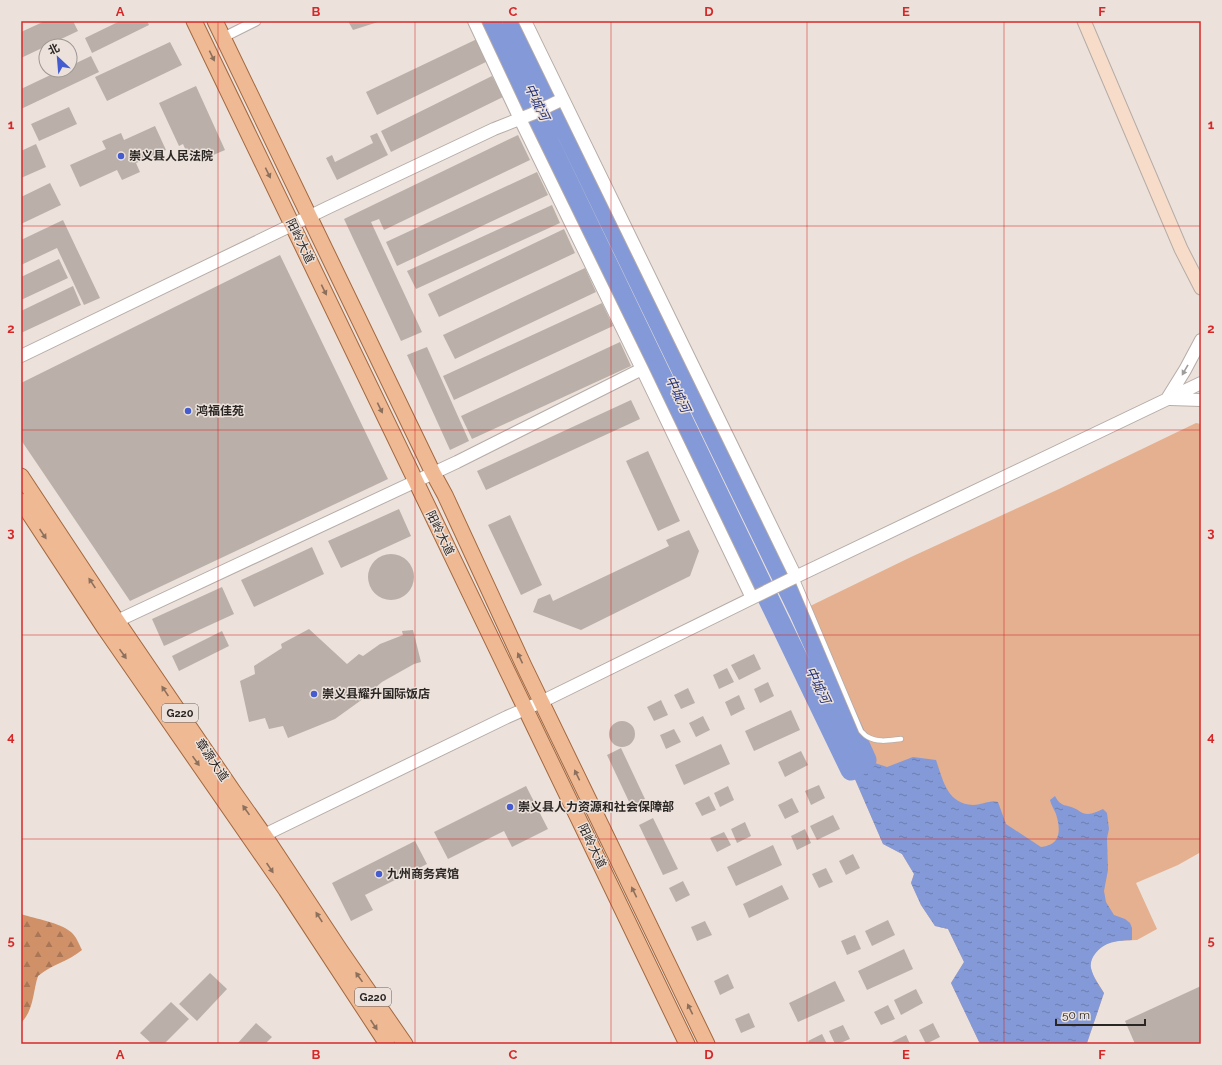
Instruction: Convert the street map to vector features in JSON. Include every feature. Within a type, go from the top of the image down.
[{"type":"main road","name":"阳岭大道","points":[[194,21],[687,1044]]},
{"type":"main road","name":"阳岭大道","points":[[215,21],[445,495],[542,702],[707,1044]]},
{"type":"main road","points":[[1084,21],[1181,249],[1201,288]]},
{"type":"main road","name":"章源大道","points":[[21,476],[111,625]]},
{"type":"main road","name":"章源大道","points":[[21,502],[233,791],[258,838],[387,1044]]},
{"type":"main road","name":"章源大道","points":[[258,838],[340,950],[405,1044]]},
{"type":"street","points":[[224,37],[256,21]]},
{"type":"street","points":[[474,21],[642,370],[756,596]]},
{"type":"street","points":[[525,21],[559,101],[792,579]]},
{"type":"street","points":[[21,356],[292,224],[494,129],[532,114],[559,101]]},
{"type":"street","points":[[1167,399],[1201,340]]},
{"type":"street","points":[[111,625],[415,482],[642,370]]},
{"type":"street","points":[[258,838],[507,717],[542,702],[756,596],[1201,384]]},
{"type":"street","points":[[1167,399],[1201,400]]},
{"type":"lane","points":[[792,579],[861,730],[868,737],[878,740],[887,741],[901,739]]},
{"type":"green space","points":[[21,914],[54,923],[66,929],[71,932],[82,950],[38,976],[31,1006],[21,1023]]},
{"type":"shaded area","points":[[1196,423],[1201,424],[1201,852],[1178,865],[1136,883],[1157,929],[1137,940],[1114,941],[1100,947],[1092,957],[1090,966],[1093,975],[1104,993],[1087,1043],[980,1044],[951,983],[964,962],[948,929],[935,926],[921,905],[911,883],[914,874],[902,854],[883,844],[851,770],[866,760],[802,610]]},
{"type":"water","points":[[913,757],[936,760],[947,790],[952,796],[964,804],[973,805],[998,802],[1006,824],[1041,847],[1048,846],[1056,840],[1058,836],[1058,820],[1050,800],[1055,796],[1062,804],[1073,807],[1084,814],[1092,814],[1103,809],[1107,813],[1109,829],[1107,838],[1108,870],[1104,891],[1106,902],[1114,915],[1125,919],[1130,923],[1132,928],[1132,940],[1116,941],[1107,944],[1095,954],[1092,959],[1092,971],[1096,981],[1104,993],[1087,1043],[980,1044],[951,983],[964,962],[948,929],[935,926],[921,905],[911,883],[914,874],[902,854],[883,844],[851,770],[866,760],[887,767]]},
{"type":"building","points":[[45,21],[73,21],[78,31],[63,38],[38,38],[38,50],[21,58],[21,32]]},
{"type":"building","points":[[120,21],[147,21],[149,25],[92,53],[85,38]]},
{"type":"building","points":[[348,21],[381,21],[353,30]]},
{"type":"building","points":[[477,39],[488,61],[377,115],[366,92]]},
{"type":"building","points":[[170,42],[182,65],[107,101],[95,77]]},
{"type":"building","points":[[91,56],[99,72],[21,109],[21,89],[44,78],[78,78],[78,62]]},
{"type":"building","points":[[492,76],[503,97],[391,152],[381,131]]},
{"type":"building","points":[[196,86],[225,150],[197,162],[191,150],[187,153],[183,144],[179,146],[159,103]]},
{"type":"building","points":[[69,107],[77,124],[39,141],[31,124]]},
{"type":"building","name":"崇义县人民法院","points":[[155,126],[166,150],[136,163],[140,172],[122,180],[117,170],[80,187],[70,165],[106,149],[102,141],[121,133],[124,140]]},
{"type":"building","points":[[377,133],[388,155],[337,180],[326,158],[332,155],[335,162],[373,143],[370,136]]},
{"type":"building","points":[[518,135],[530,160],[384,230],[379,219],[371,222],[422,332],[401,341],[344,219]]},
{"type":"building","points":[[36,144],[46,167],[21,178],[21,151]]},
{"type":"building","points":[[537,172],[548,195],[397,266],[386,242]]},
{"type":"building","points":[[50,183],[61,205],[21,224],[21,197]]},
{"type":"building","points":[[552,205],[560,223],[416,289],[407,271]]},
{"type":"building","points":[[63,220],[100,298],[84,305],[57,248],[21,265],[21,240]]},
{"type":"building","points":[[564,229],[575,253],[439,317],[428,294]]},
{"type":"building","name":"鸿福佳苑","points":[[280,255],[388,479],[130,601],[21,440],[21,383]]},
{"type":"building","points":[[59,259],[68,278],[21,300],[21,277]]},
{"type":"building","points":[[585,268],[596,292],[455,359],[443,335]]},
{"type":"building","points":[[73,286],[81,305],[21,333],[21,311]]},
{"type":"building","points":[[602,303],[613,326],[454,400],[443,376]]},
{"type":"building","points":[[620,342],[631,366],[472,439],[461,416]]},
{"type":"building","points":[[427,347],[469,441],[450,450],[407,355]]},
{"type":"building","points":[[631,400],[640,419],[486,490],[477,471]]},
{"type":"building","points":[[648,451],[680,521],[658,531],[626,461]]},
{"type":"building","points":[[399,509],[411,536],[341,568],[328,541]]},
{"type":"building","points":[[510,515],[542,585],[521,595],[488,525]]},
{"type":"building","points":[[689,530],[699,551],[690,576],[581,630],[533,612],[538,599],[550,594],[553,601],[669,546],[666,540]]},
{"type":"building","points":[[312,547],[324,574],[254,607],[241,580]]},
{"type":"building","points":[[386,554],[396,554],[404,558],[410,564],[414,572],[414,582],[410,590],[404,596],[396,600],[386,600],[378,596],[372,590],[368,582],[368,572],[372,564],[378,558]]},
{"type":"building","points":[[222,587],[234,614],[164,646],[152,619]]},
{"type":"building","points":[[309,629],[347,664],[359,654],[363,656],[380,644],[403,635],[402,631],[413,630],[421,662],[414,664],[382,682],[360,701],[335,719],[288,738],[283,726],[269,729],[265,718],[249,722],[240,681],[255,674],[254,666],[282,648],[281,644]]},
{"type":"building","points":[[222,631],[229,646],[179,671],[172,656]]},
{"type":"building","points":[[754,654],[761,669],[739,680],[731,665]]},
{"type":"building","points":[[727,668],[734,682],[719,689],[713,675]]},
{"type":"building","points":[[768,682],[774,696],[760,703],[754,689]]},
{"type":"building","points":[[688,688],[695,703],[681,709],[674,695]]},
{"type":"building","points":[[739,695],[745,709],[731,716],[725,702]]},
{"type":"building","points":[[661,700],[668,715],[654,721],[647,707]]},
{"type":"building","points":[[791,710],[800,730],[754,751],[745,731]]},
{"type":"building","points":[[703,716],[710,730],[696,737],[689,723]]},
{"type":"building","points":[[622,721],[631,725],[635,734],[631,743],[622,747],[613,743],[609,734],[613,725]]},
{"type":"building","points":[[674,729],[681,742],[666,749],[660,735]]},
{"type":"building","points":[[721,744],[730,764],[684,785],[675,765]]},
{"type":"building","points":[[621,748],[645,799],[631,806],[607,755]]},
{"type":"building","points":[[801,751],[808,765],[785,777],[778,762]]},
{"type":"building","points":[[819,785],[825,798],[811,805],[805,791]]},
{"type":"building","name":"崇义县人力资源和社会保障部","points":[[526,786],[548,829],[512,847],[504,831],[448,859],[434,832]]},
{"type":"building","points":[[728,786],[734,800],[720,807],[714,793]]},
{"type":"building","points":[[709,796],[716,810],[702,816],[695,803]]},
{"type":"building","points":[[792,798],[799,812],[785,819],[778,805]]},
{"type":"building","points":[[833,815],[840,829],[817,840],[810,826]]},
{"type":"building","points":[[653,818],[678,869],[663,875],[639,825]]},
{"type":"building","points":[[745,822],[751,836],[737,843],[731,829]]},
{"type":"building","points":[[805,829],[811,843],[797,850],[791,836]]},
{"type":"building","points":[[724,832],[731,845],[717,852],[710,838]]},
{"type":"building","name":"九州商务宾馆","points":[[415,841],[427,864],[365,895],[373,910],[351,921],[332,883]]},
{"type":"building","points":[[773,845],[782,865],[736,886],[727,867]]},
{"type":"building","points":[[853,854],[860,868],[846,875],[839,861]]},
{"type":"building","points":[[826,868],[833,882],[819,888],[812,874]]},
{"type":"building","points":[[683,881],[690,895],[676,902],[669,888]]},
{"type":"building","points":[[782,885],[789,899],[749,918],[743,904]]},
{"type":"building","points":[[888,920],[895,935],[872,946],[865,931]]},
{"type":"building","points":[[705,921],[712,935],[697,941],[691,927]]},
{"type":"building","points":[[855,935],[861,949],[847,955],[841,941]]},
{"type":"building","points":[[904,949],[913,969],[867,990],[858,971]]},
{"type":"building","points":[[210,973],[227,989],[197,1021],[179,1004]]},
{"type":"building","points":[[728,974],[734,988],[720,995],[714,981]]},
{"type":"building","points":[[835,981],[845,1001],[798,1022],[789,1003]]},
{"type":"building","points":[[1201,986],[1201,1044],[1135,1044],[1125,1021]]},
{"type":"building","points":[[916,989],[923,1003],[901,1015],[894,1000]]},
{"type":"building","points":[[171,1002],[189,1019],[164,1044],[152,1044],[140,1033]]},
{"type":"building","points":[[888,1005],[895,1019],[881,1025],[874,1012]]},
{"type":"building","points":[[749,1013],[755,1027],[741,1033],[735,1019]]},
{"type":"building","points":[[256,1023],[272,1037],[265,1044],[237,1044]]},
{"type":"building","points":[[933,1023],[940,1037],[926,1044],[919,1030]]},
{"type":"building","points":[[843,1025],[850,1039],[835,1044],[829,1031]]},
{"type":"building","points":[[822,1034],[827,1044],[810,1044],[808,1041]]},
{"type":"building","points":[[906,1035],[910,1044],[893,1044],[892,1042]]},
{"type":"waterway","name":"中城河","points":[[490,21],[851,770],[866,760],[800,613],[513,21]]},
{"type":"place","name":"崇义县人民法院","points":[[121,156]]},
{"type":"place","name":"鸿福佳苑","points":[[188,411]]},
{"type":"place","name":"崇义县耀升国际饭店","points":[[314,694]]},
{"type":"place","name":"崇义县人力资源和社会保障部","points":[[510,807]]},
{"type":"place","name":"九州商务宾馆","points":[[379,874]]}]
